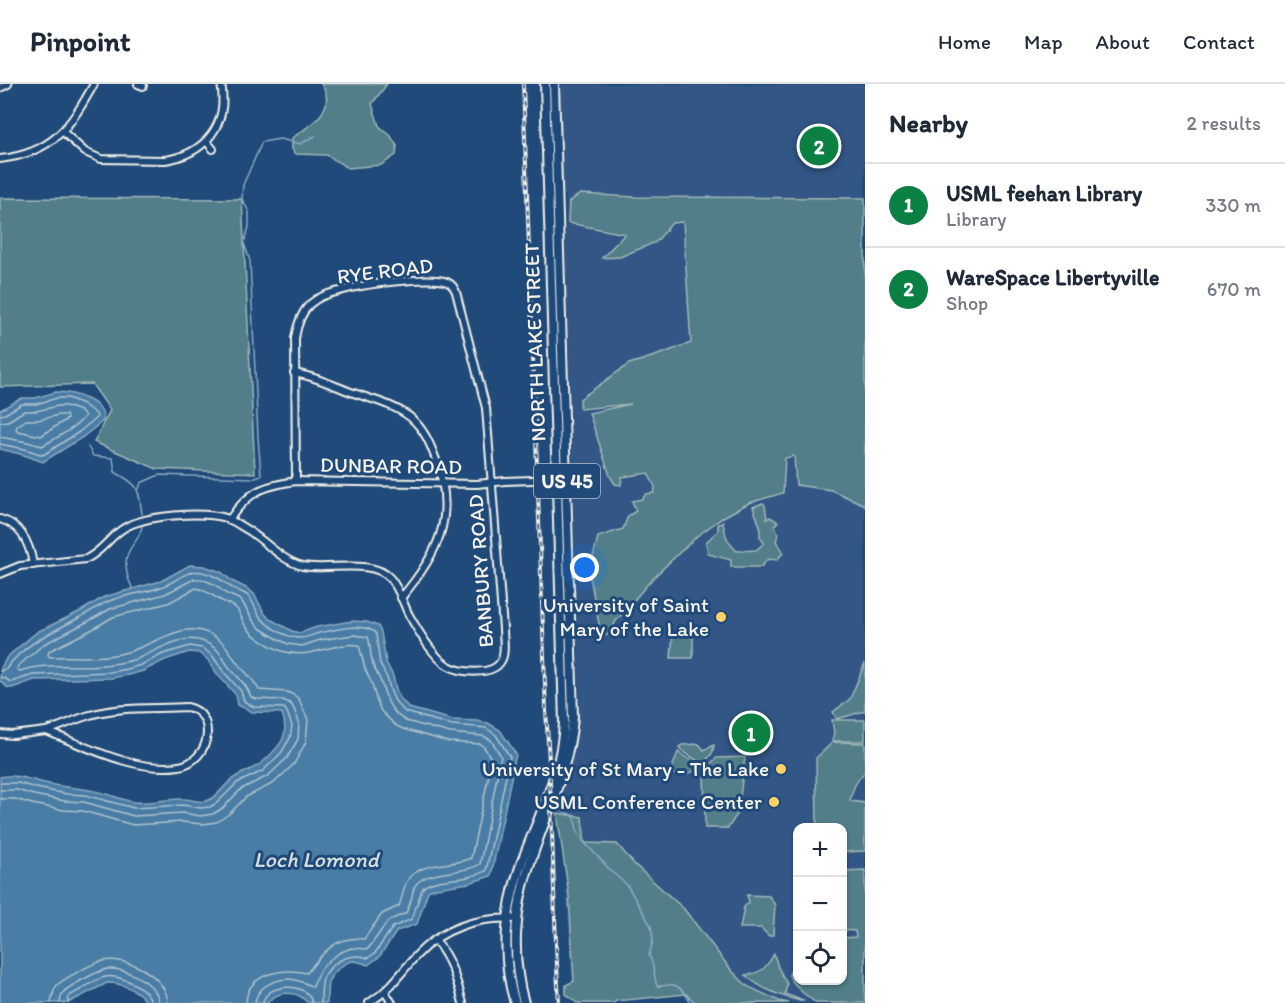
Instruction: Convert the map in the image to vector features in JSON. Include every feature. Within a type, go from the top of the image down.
[{"type":"main road","name":"NORTH LAKE STREET","points":[[515,1003],[507,963],[506,936],[512,894],[520,867],[554,780],[563,739],[564,706],[545,84]]},
{"type":"main road","name":"NORTH LAKE STREET","points":[[524,1003],[516,954],[517,919],[525,877],[561,779],[572,727],[573,693],[554,84]]},
{"type":"street","points":[[0,88],[8,84]]},
{"type":"street","points":[[0,159],[30,153],[63,132],[78,114],[94,84]]},
{"type":"street","points":[[63,132],[85,153],[101,159],[175,159],[207,142],[213,133],[221,114],[223,93],[221,84]]},
{"type":"street","points":[[207,142],[213,148]]},
{"type":"street","name":"RYE ROAD","points":[[294,373],[296,332],[300,320],[309,306],[320,298],[339,291],[377,284],[434,279],[450,283],[456,292]]},
{"type":"street","name":"BANBURY ROAD","points":[[0,574],[20,566],[86,559],[102,549],[125,527],[146,519],[191,515],[215,516],[229,520],[254,534],[290,561],[301,565],[378,569],[396,586],[410,616],[433,651],[447,666],[478,672],[489,670],[500,663],[504,640],[486,408],[456,292]]},
{"type":"street","points":[[296,481],[294,373],[310,376],[380,402],[409,416],[424,432],[444,484],[446,506],[444,521],[439,537],[422,571],[401,598]]},
{"type":"street","name":"DUNBAR ROAD","points":[[229,520],[248,496],[276,484],[296,481],[477,484],[566,479]]},
{"type":"street","points":[[0,519],[6,520],[22,534],[28,543],[33,565]]},
{"type":"street","points":[[0,734],[13,735],[46,731],[90,715],[114,710],[187,707],[200,714],[207,737],[204,749],[197,758],[186,764],[169,767],[139,765],[46,731]]},
{"type":"street","points":[[369,1003],[385,992],[417,955],[451,930],[465,924],[489,919],[517,919]]},
{"type":"street","points":[[435,940],[442,948],[452,969],[463,1003]]},
{"type":"street","points":[[385,992],[392,1003]]},
{"type":"shaded area","name":"University of Saint Mary of the Lake","points":[[548,84],[865,84],[865,1003],[696,1003],[686,994],[616,1001],[573,997],[560,804],[575,745],[580,705],[566,265],[566,195],[551,195]]},
{"type":"green space","points":[[321,84],[387,84],[372,104],[379,126],[390,135],[397,146],[396,155],[381,165],[348,168],[327,155],[295,154],[292,149],[292,138],[316,120],[325,108],[326,93]]},
{"type":"green space","points":[[580,194],[635,197],[865,198],[865,505],[831,490],[796,485],[794,456],[785,458],[783,493],[749,503],[725,516],[697,536],[653,578],[616,621],[609,634],[605,636],[600,629],[589,572],[598,537],[623,529],[628,516],[636,511],[632,501],[654,493],[655,487],[648,473],[622,477],[621,485],[615,484],[610,476],[589,413],[631,404],[580,409],[580,399],[629,364],[691,343],[683,222],[672,223],[656,242],[620,257],[602,258],[625,234],[568,223],[569,202]]},
{"type":"green space","points":[[0,198],[242,199],[255,473],[157,469],[94,442],[110,410],[92,384],[0,387]]},
{"type":"green space","points":[[763,503],[767,519],[770,517],[778,522],[775,525],[778,535],[776,541],[783,553],[777,560],[768,559],[761,567],[731,567],[731,560],[708,554],[706,542],[718,531],[718,525],[723,522],[727,538],[737,551],[756,550],[764,543],[760,537],[760,526],[753,507]]},
{"type":"green space","points":[[673,633],[693,633],[693,658],[671,658]]},
{"type":"green space","points":[[865,663],[865,711],[837,719],[833,712],[850,699]]},
{"type":"green space","points":[[832,720],[865,720],[865,741],[832,741],[834,733]]},
{"type":"green space","points":[[833,742],[865,743],[865,772],[855,785],[850,801],[865,803],[865,851],[847,852],[847,823],[817,823],[816,758]]},
{"type":"green space","points":[[699,744],[704,750],[714,745],[712,754],[701,764],[679,747],[682,745]]},
{"type":"green space","points":[[678,752],[699,768],[685,774],[670,774]]},
{"type":"green space","points":[[745,757],[738,813],[728,828],[705,828],[704,769],[717,758]]},
{"type":"green space","points":[[557,813],[582,817],[585,843],[617,844],[635,865],[684,909],[732,971],[747,986],[779,1001],[789,1003],[696,1003],[686,994],[613,1003],[577,1003],[566,994],[566,985],[574,981],[569,896]]},
{"type":"green space","points":[[865,870],[865,1003],[816,1003],[796,985],[847,985],[847,938],[856,937],[855,931],[847,930],[847,871]]},
{"type":"green space","points":[[747,895],[769,896],[775,905],[773,935],[769,936],[761,928],[740,928],[744,907],[749,902]]},
{"type":"green space","points":[[774,954],[787,984],[785,994],[804,1001],[771,991],[745,975],[763,969]]},
{"type":"green space","points":[[793,970],[793,982],[789,975]]},
{"type":"water","points":[[56,392],[79,396],[94,403],[103,414],[103,421],[83,437],[43,462],[0,449],[0,410],[22,398],[35,398]]},
{"type":"water","name":"Loch Lomond","points":[[190,565],[204,566],[221,572],[248,589],[254,594],[270,619],[292,631],[300,633],[317,627],[352,621],[367,622],[378,626],[386,662],[396,689],[409,708],[453,720],[488,723],[500,730],[516,754],[491,876],[428,891],[417,924],[397,931],[379,957],[368,965],[353,961],[335,972],[328,983],[327,1003],[308,1003],[288,993],[276,996],[267,1003],[147,1003],[130,988],[107,983],[68,1003],[0,1003],[0,777],[20,777],[103,793],[134,802],[178,799],[203,801],[214,797],[234,778],[261,763],[280,745],[285,728],[282,713],[252,712],[238,705],[236,695],[208,660],[199,653],[189,652],[143,671],[111,678],[34,680],[12,688],[8,688],[0,681],[1,668],[7,657],[37,632],[104,597],[161,581]]},
{"type":"waterway","points":[[138,491],[141,483],[159,475],[253,478],[261,475],[250,261],[244,243],[249,227],[249,212],[242,199],[243,185],[262,142],[280,139],[300,144],[315,136]]},
{"type":"waterway","points":[[88,447],[93,456],[113,458],[115,472],[136,488],[142,514]]},
{"type":"waterway","points":[[133,589],[126,560],[142,526]]},
{"type":"waterway","points":[[557,809],[575,818],[577,830],[583,841],[627,885],[651,926],[653,940],[649,956],[657,986],[679,987],[691,1003]]},
{"type":"railway","points":[[523,84],[559,1003]]},
{"type":"place","name":"WareSpace Libertyville","points":[[819,146]]},
{"type":"place","name":"University of Saint Mary of the Lake","points":[[721,617]]},
{"type":"place","name":"USML feehan Library","points":[[751,733]]},
{"type":"place","name":"University of St Mary - The Lake","points":[[781,769]]},
{"type":"place","name":"USML Conference Center","points":[[774,802]]}]
